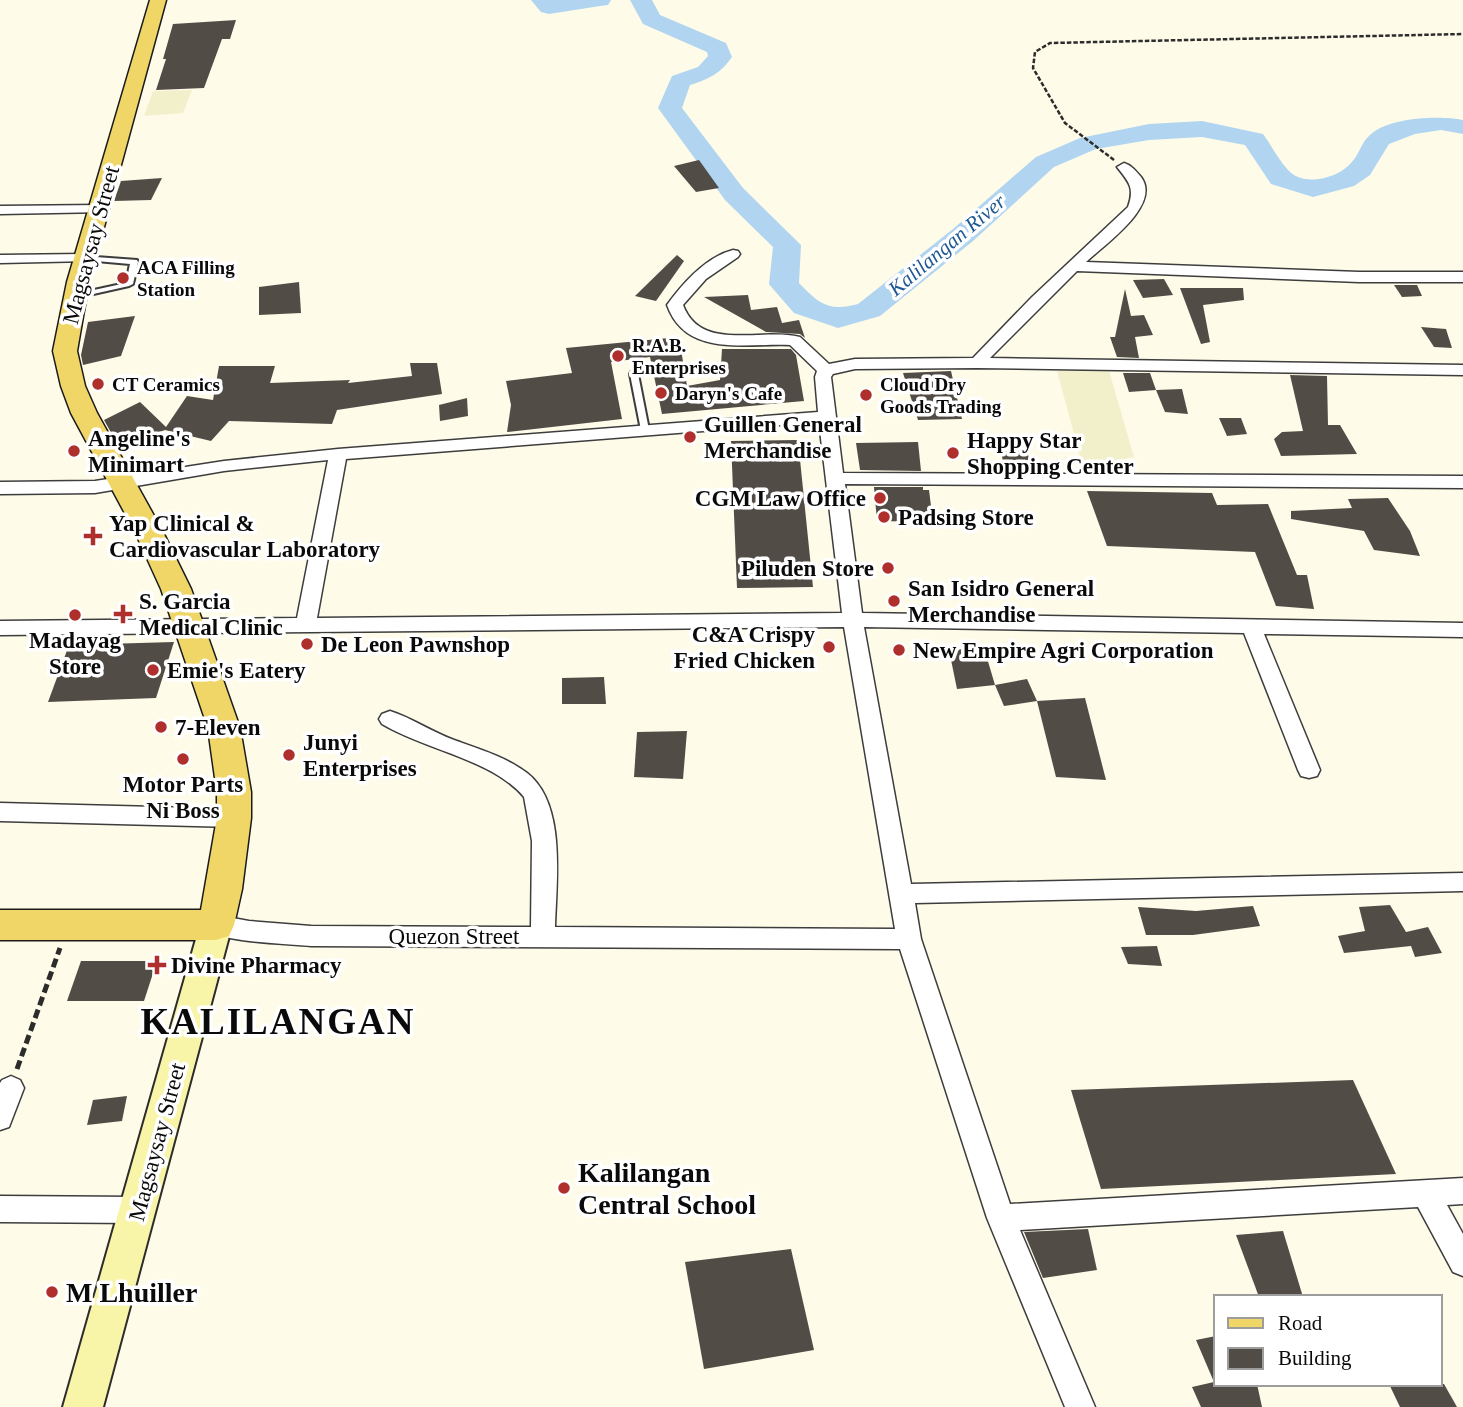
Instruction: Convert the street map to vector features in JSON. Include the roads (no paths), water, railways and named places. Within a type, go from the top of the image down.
[{"type":"main road","name":"Magsaysay Street","points":[[83,1407],[216,925],[234,818],[231,761],[224,729],[189,625],[163,560],[84,413],[68,368],[66,336],[75,296],[159,0]]},
{"type":"main road","name":"Quezon Street","points":[[0,925],[216,925]]},
{"type":"street","points":[[977,363],[1134,209],[1140,193],[1136,180],[1124,167]]},
{"type":"street","points":[[0,210],[101,209]]},
{"type":"street","points":[[733,254],[709,270],[674,304],[676,314],[683,324],[698,334],[715,338],[794,340],[827,370]]},
{"type":"street","points":[[0,259],[85,258]]},
{"type":"street","points":[[1074,266],[1463,277]]},
{"type":"street","points":[[1080,1407],[1001,1218],[909,939],[853,620],[823,377],[827,370],[855,364],[977,363],[1463,370]]},
{"type":"street","points":[[0,488],[95,486],[338,454],[827,416]]},
{"type":"street","points":[[306,624],[338,454]]},
{"type":"street","points":[[835,478],[1463,482]]},
{"type":"street","points":[[0,628],[853,620],[1463,630]]},
{"type":"street","points":[[1251,626],[1309,770]]},
{"type":"street","points":[[390,719],[412,733],[491,763],[521,781],[533,793],[540,811],[543,831],[544,937]]},
{"type":"street","points":[[0,812],[234,818]]},
{"type":"street","points":[[899,894],[1463,883]]},
{"type":"street","name":"Quezon Street","points":[[216,925],[249,931],[311,936],[909,939]]},
{"type":"street","points":[[0,1118],[11,1088]]},
{"type":"street","points":[[1001,1218],[1463,1191]]},
{"type":"street","points":[[1425,1192],[1463,1262]]},
{"type":"street","points":[[0,1209],[138,1210]]},
{"type":"lane","points":[[75,296],[128,284],[134,262],[85,258]]},
{"type":"lane","points":[[634,374],[645,430]]},
{"type":"waterway","name":"Kalilangan River","points":[[542,0],[549,7],[600,0]]},
{"type":"waterway","name":"Kalilangan River","points":[[641,0],[651,19],[718,48],[720,57],[706,72],[680,81],[670,108],[734,194],[787,245],[784,284],[805,307],[838,319],[869,310],[963,235],[1045,162],[1089,143],[1149,132],[1202,129],[1254,139],[1280,178],[1313,189],[1345,180],[1361,169],[1379,139],[1410,127],[1441,123],[1463,127]]},
{"type":"place","name":"ACA Filling Station","points":[[123,278]]},
{"type":"place","name":"R.A.B. Enterprises","points":[[618,356]]},
{"type":"place","name":"CT Ceramics","points":[[98,384]]},
{"type":"place","name":"Daryn's Cafe","points":[[661,393]]},
{"type":"place","name":"Cloud Dry Goods Trading","points":[[866,395]]},
{"type":"place","name":"Guillen General Merchandise","points":[[690,437]]},
{"type":"place","name":"Angeline's Minimart","points":[[74,451]]},
{"type":"place","name":"Happy Star Shopping Center","points":[[953,453]]},
{"type":"place","name":"CGM Law Office","points":[[880,498]]},
{"type":"place","name":"Padsing Store","points":[[884,517]]},
{"type":"place","name":"Yap Clinical & Cardiovascular Laboratory","points":[[93,536]]},
{"type":"place","name":"Piluden Store","points":[[888,568]]},
{"type":"place","name":"San Isidro General Merchandise","points":[[894,601]]},
{"type":"place","name":"S. Garcia Medical Clinic","points":[[123,614]]},
{"type":"place","name":"Madayag Store","points":[[75,615]]},
{"type":"place","name":"De Leon Pawnshop","points":[[307,644]]},
{"type":"place","name":"C&A Crispy Fried Chicken","points":[[829,647]]},
{"type":"place","name":"New Empire Agri Corporation","points":[[899,650]]},
{"type":"place","name":"Emie's Eatery","points":[[153,670]]},
{"type":"place","name":"7-Eleven","points":[[161,727]]},
{"type":"place","name":"Junyi Enterprises","points":[[289,755]]},
{"type":"place","name":"Motor Parts Ni Boss","points":[[183,759]]},
{"type":"place","name":"Divine Pharmacy","points":[[157,965]]},
{"type":"place","name":"Kalilangan Central School","points":[[564,1188]]},
{"type":"place","name":"M Lhuiller","points":[[52,1292]]},
{"type":"district","name":"KALILANGAN","points":[[278,1021]]}]
